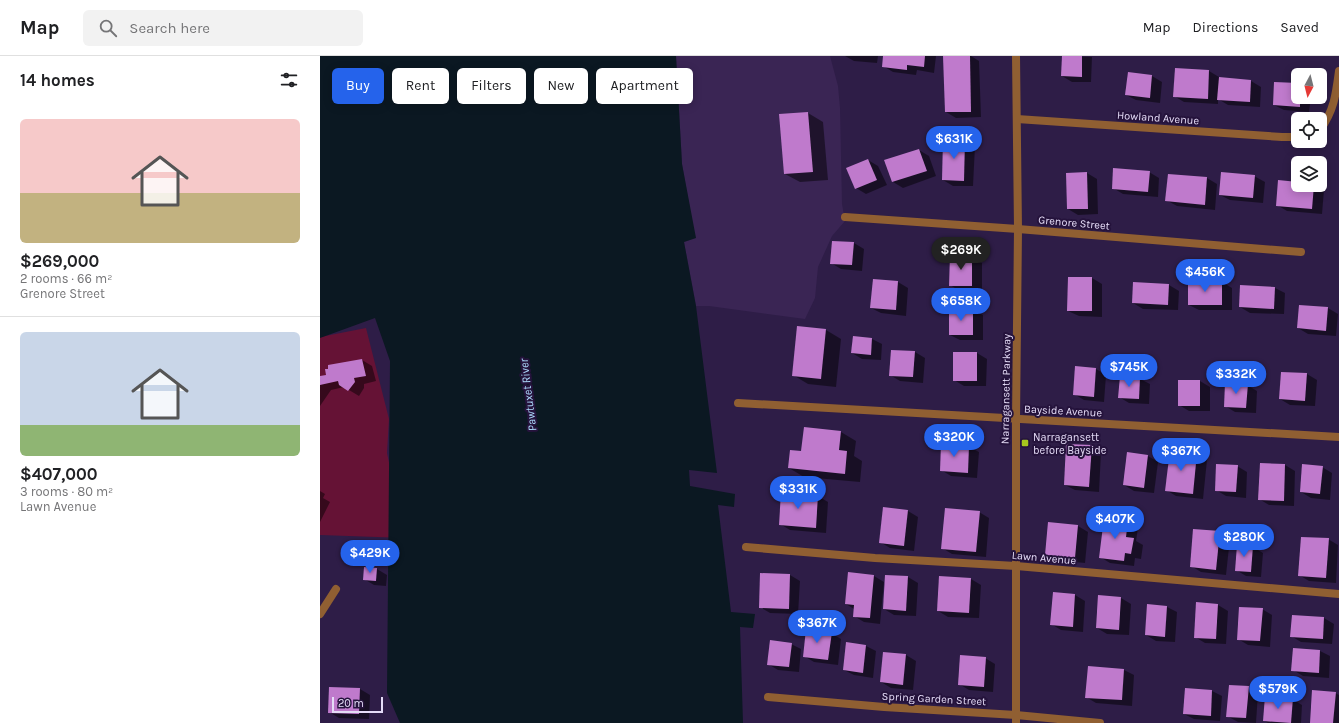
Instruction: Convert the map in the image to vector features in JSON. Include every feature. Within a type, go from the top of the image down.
[{"type":"street","name":"Narragansett Parkway","points":[[1016,56],[1018,230],[1016,420],[1016,719]]},
{"type":"street","points":[[1327,120],[1336,98],[1339,71]]},
{"type":"street","name":"Howland Avenue","points":[[1017,119],[1291,137]]},
{"type":"street","name":"Grenore Street","points":[[845,217],[1301,252]]},
{"type":"street","name":"Bayside Avenue","points":[[738,403],[1016,420],[1339,437]]},
{"type":"street","name":"Lawn Avenue","points":[[746,547],[875,558],[1016,566],[1339,594]]},
{"type":"street","points":[[320,614],[336,589]]},
{"type":"street","name":"Spring Garden Street","points":[[768,697],[1016,719],[1100,723]]},
{"type":"shaded area","points":[[676,56],[830,56],[838,86],[840,108],[842,204],[845,221],[832,236],[818,267],[815,298],[805,319],[709,306],[696,306],[684,242],[695,238],[682,164],[679,104],[693,104],[693,68],[677,68]]},
{"type":"shaded area","points":[[366,328],[389,419],[387,453],[405,538],[320,535],[320,337]]},
{"type":"water","name":"Pawtuxet River","points":[[320,56],[676,56],[677,68],[596,68],[596,104],[679,104],[682,164],[696,238],[684,242],[696,306],[717,473],[689,470],[690,486],[735,494],[734,507],[718,505],[731,612],[755,614],[753,628],[740,627],[743,723],[400,723],[387,693],[390,361],[375,318],[320,338]]},
{"type":"building","points":[[883,56],[925,56],[924,67],[907,65],[907,70],[882,67]]},
{"type":"building","points":[[943,56],[970,56],[971,112],[945,112]]},
{"type":"building","points":[[1062,56],[1082,56],[1082,77],[1061,76]]},
{"type":"building","points":[[1175,68],[1209,70],[1208,99],[1173,97]]},
{"type":"building","points":[[1128,72],[1152,75],[1150,98],[1125,95]]},
{"type":"building","points":[[1219,77],[1251,80],[1250,102],[1217,100]]},
{"type":"building","points":[[1274,82],[1291,83],[1291,104],[1300,104],[1300,107],[1273,105]]},
{"type":"building","points":[[808,112],[813,172],[784,174],[779,114]]},
{"type":"building","points":[[943,139],[965,140],[964,181],[942,180]]},
{"type":"building","points":[[919,149],[927,171],[892,182],[884,160]]},
{"type":"building","points":[[868,159],[877,180],[855,189],[846,168]]},
{"type":"building","points":[[1113,168],[1150,171],[1148,192],[1112,189]]},
{"type":"building","points":[[1087,172],[1088,209],[1067,209],[1066,173]]},
{"type":"building","points":[[1221,172],[1255,175],[1253,198],[1219,195]]},
{"type":"building","points":[[1168,174],[1207,177],[1205,205],[1165,201]]},
{"type":"building","points":[[1278,180],[1291,181],[1291,192],[1313,192],[1312,209],[1276,206]]},
{"type":"building","points":[[832,241],[854,242],[852,265],[830,264]]},
{"type":"building","points":[[950,255],[972,256],[972,286],[949,286]]},
{"type":"building","points":[[1068,277],[1092,277],[1092,311],[1067,311]]},
{"type":"building","points":[[873,279],[898,281],[896,310],[870,308]]},
{"type":"building","points":[[1188,281],[1222,281],[1222,305],[1188,305]]},
{"type":"building","points":[[1133,282],[1169,284],[1168,305],[1132,303]]},
{"type":"building","points":[[1240,285],[1275,287],[1274,309],[1239,307]]},
{"type":"building","points":[[1299,305],[1328,307],[1326,331],[1297,328]]},
{"type":"building","points":[[949,309],[973,309],[973,335],[949,335]]},
{"type":"building","points":[[797,326],[826,329],[821,379],[792,376]]},
{"type":"building","points":[[853,336],[872,338],[871,355],[851,353]]},
{"type":"building","points":[[891,350],[915,351],[913,377],[889,376]]},
{"type":"building","points":[[953,352],[977,352],[977,381],[953,381]]},
{"type":"building","points":[[362,359],[366,376],[354,378],[355,382],[348,391],[339,385],[338,381],[320,385],[320,376],[326,375],[325,369],[328,369],[328,365]]},
{"type":"building","points":[[1075,366],[1096,368],[1094,397],[1073,395]]},
{"type":"building","points":[[1281,372],[1307,373],[1305,401],[1279,399]]},
{"type":"building","points":[[1120,376],[1140,378],[1139,399],[1118,398]]},
{"type":"building","points":[[1178,380],[1200,380],[1200,406],[1178,406]]},
{"type":"building","points":[[1225,383],[1248,384],[1246,408],[1224,407]]},
{"type":"building","points":[[804,427],[841,431],[839,450],[847,451],[845,474],[788,468],[790,450],[801,451]]},
{"type":"building","points":[[941,444],[969,446],[968,473],[940,471]]},
{"type":"building","points":[[1066,444],[1092,445],[1089,487],[1064,485]]},
{"type":"building","points":[[1170,450],[1197,453],[1193,494],[1165,491]]},
{"type":"building","points":[[1127,452],[1148,455],[1144,488],[1123,485]]},
{"type":"building","points":[[1260,463],[1285,464],[1284,501],[1258,500]]},
{"type":"building","points":[[1216,464],[1238,465],[1236,492],[1215,491]]},
{"type":"building","points":[[1302,464],[1323,466],[1320,494],[1300,492]]},
{"type":"building","points":[[781,492],[818,495],[816,528],[779,525]]},
{"type":"building","points":[[883,507],[908,510],[904,546],[879,543]]},
{"type":"building","points":[[945,508],[980,511],[976,552],[941,549]]},
{"type":"building","points":[[1104,518],[1128,521],[1126,537],[1134,538],[1131,554],[1125,553],[1124,561],[1099,558]]},
{"type":"building","points":[[1048,522],[1078,525],[1075,558],[1045,555]]},
{"type":"building","points":[[1193,529],[1220,531],[1216,570],[1190,567]]},
{"type":"building","points":[[1301,537],[1329,538],[1326,578],[1298,576]]},
{"type":"building","points":[[1237,545],[1253,546],[1251,572],[1235,571]]},
{"type":"building","points":[[364,567],[377,568],[376,581],[363,580]]},
{"type":"building","points":[[848,572],[874,575],[870,618],[853,617],[854,605],[845,604]]},
{"type":"building","points":[[760,573],[790,574],[789,609],[759,608]]},
{"type":"building","points":[[885,575],[908,576],[906,611],[883,609]]},
{"type":"building","points":[[939,576],[971,578],[969,613],[937,611]]},
{"type":"building","points":[[1053,592],[1075,594],[1073,627],[1050,625]]},
{"type":"building","points":[[1098,595],[1121,597],[1119,630],[1096,628]]},
{"type":"building","points":[[1196,602],[1218,604],[1216,639],[1194,638]]},
{"type":"building","points":[[1147,604],[1167,606],[1165,637],[1145,635]]},
{"type":"building","points":[[1239,607],[1263,608],[1260,641],[1237,640]]},
{"type":"building","points":[[1292,615],[1324,617],[1323,639],[1290,637]]},
{"type":"building","points":[[806,629],[832,632],[828,660],[803,657]]},
{"type":"building","points":[[770,640],[792,643],[789,667],[767,665]]},
{"type":"building","points":[[846,642],[866,645],[863,673],[843,670]]},
{"type":"building","points":[[1293,648],[1320,650],[1319,673],[1291,671]]},
{"type":"building","points":[[883,652],[906,654],[903,685],[880,682]]},
{"type":"building","points":[[960,655],[986,657],[984,687],[958,685]]},
{"type":"building","points":[[1088,666],[1124,669],[1122,700],[1085,698]]},
{"type":"building","points":[[1229,685],[1249,686],[1246,718],[1226,717]]},
{"type":"building","points":[[329,687],[360,688],[359,714],[328,713]]},
{"type":"building","points":[[1185,688],[1212,690],[1211,716],[1183,714]]},
{"type":"building","points":[[1312,690],[1336,692],[1333,723],[1310,723]]},
{"type":"building","points":[[1265,696],[1293,698],[1291,723],[1263,721]]},
{"type":"place","name":"Narragansett before Bayside","points":[[1025,443]]}]
